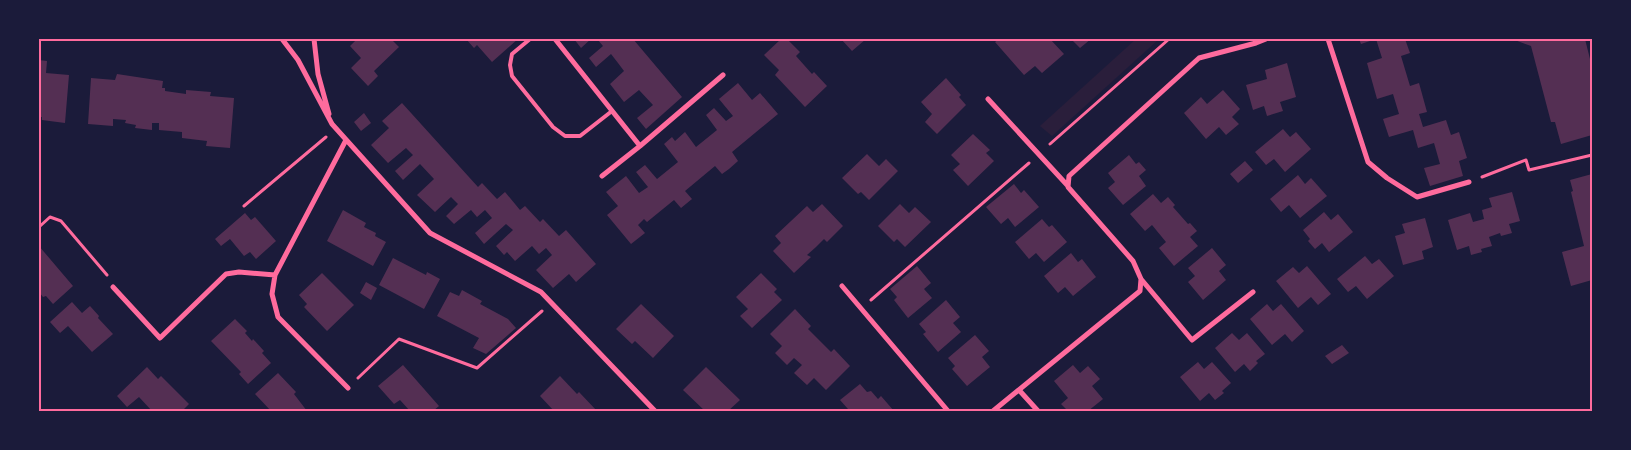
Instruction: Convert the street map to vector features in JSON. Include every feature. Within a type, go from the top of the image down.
[{"type":"street","points":[[282,39],[298,60],[334,126],[430,233],[541,292],[655,411]]},
{"type":"street","points":[[314,39],[318,74],[334,126]]},
{"type":"street","points":[[554,39],[640,146]]},
{"type":"street","points":[[1068,187],[1069,176],[1199,58],[1266,39]]},
{"type":"street","points":[[1328,39],[1368,162],[1387,178],[1417,197],[1469,182]]},
{"type":"street","points":[[602,176],[723,75]]},
{"type":"street","points":[[988,99],[1133,261],[1142,279],[1192,340],[1253,292]]},
{"type":"street","points":[[346,140],[275,275],[272,294],[278,317],[348,388]]},
{"type":"street","points":[[112,287],[160,338],[226,274],[239,272],[275,275]]},
{"type":"street","points":[[993,411],[1140,292],[1142,279]]},
{"type":"street","points":[[842,286],[948,411]]},
{"type":"street","points":[[1019,390],[1038,411]]},
{"type":"lane","points":[[530,39],[512,54],[510,65],[512,76],[553,127],[565,136],[580,136],[612,111]]},
{"type":"path","points":[[861,309],[1169,39]]},
{"type":"path","points":[[244,206],[334,126]]},
{"type":"path","points":[[1469,182],[1526,160],[1529,170],[1592,155]]},
{"type":"path","points":[[39,227],[50,217],[61,221],[105,271],[112,287]]},
{"type":"path","points":[[348,388],[398,339],[477,368],[552,303]]},
{"type":"shaded area","points":[[1136,39],[1159,39],[1052,136],[1040,126]]},
{"type":"building","points":[[357,39],[391,39],[399,47],[374,71],[378,76],[368,86],[351,68],[361,58],[350,46]]},
{"type":"building","points":[[466,39],[518,39],[492,62],[477,45],[474,48]]},
{"type":"building","points":[[574,39],[591,39],[581,48]]},
{"type":"building","points":[[597,39],[633,39],[682,97],[646,129],[637,118],[653,105],[639,90],[624,102],[610,84],[624,71],[611,54],[596,67],[589,58],[603,46]]},
{"type":"building","points":[[781,39],[787,39],[800,52],[796,56],[812,74],[814,72],[827,86],[805,107],[775,75],[779,70],[764,55]]},
{"type":"building","points":[[841,39],[866,39],[852,51]]},
{"type":"building","points":[[999,39],[1021,39],[1023,41],[1026,39],[1050,39],[1064,54],[1042,73],[1035,66],[1024,75],[995,42]]},
{"type":"building","points":[[1071,39],[1091,39],[1080,48]]},
{"type":"building","points":[[1359,39],[1376,39],[1361,44]]},
{"type":"building","points":[[1376,39],[1405,39],[1410,53],[1401,56],[1410,86],[1419,83],[1427,112],[1419,114],[1423,127],[1446,120],[1451,135],[1459,132],[1467,158],[1459,161],[1463,176],[1430,186],[1424,168],[1440,164],[1434,143],[1418,148],[1413,130],[1389,137],[1383,119],[1399,114],[1393,94],[1377,99],[1367,63],[1382,58]]},
{"type":"building","points":[[1512,39],[1585,39],[1592,67],[1592,135],[1561,144],[1555,122],[1551,122],[1531,46]]},
{"type":"building","points":[[39,60],[47,61],[46,73],[69,75],[65,123],[42,120],[42,117],[39,117]]},
{"type":"building","points":[[1287,63],[1296,97],[1280,102],[1283,111],[1267,116],[1264,106],[1253,110],[1246,85],[1267,79],[1265,70]]},
{"type":"building","points":[[117,74],[163,81],[162,88],[165,88],[165,91],[186,94],[186,90],[211,92],[210,96],[234,98],[230,148],[206,146],[207,141],[182,138],[182,132],[159,130],[159,123],[152,123],[152,130],[135,128],[136,125],[125,123],[126,120],[113,119],[113,126],[88,124],[91,78],[115,80]]},
{"type":"building","points":[[946,78],[961,95],[959,97],[966,105],[937,134],[925,122],[932,114],[921,102]]},
{"type":"building","points":[[738,83],[752,100],[760,93],[778,114],[732,152],[738,161],[729,169],[722,174],[715,166],[685,191],[692,199],[681,208],[674,200],[647,222],[644,219],[638,225],[645,233],[631,244],[607,215],[618,206],[606,192],[626,176],[639,193],[648,187],[636,172],[645,165],[657,179],[678,162],[664,144],[672,137],[675,141],[685,132],[696,147],[717,130],[706,115],[714,108],[726,121],[733,116],[719,99]]},
{"type":"building","points":[[1223,90],[1240,109],[1232,117],[1239,124],[1226,135],[1219,127],[1206,139],[1184,113],[1201,97],[1207,104]]},
{"type":"building","points":[[402,103],[478,187],[482,183],[497,199],[505,192],[520,210],[525,206],[540,222],[543,219],[559,236],[566,230],[596,264],[576,282],[569,274],[553,288],[536,270],[552,255],[546,248],[539,254],[532,246],[515,261],[507,252],[504,255],[496,246],[513,230],[506,224],[484,244],[475,233],[492,218],[485,210],[477,217],[471,210],[454,224],[446,216],[458,204],[451,197],[435,212],[417,195],[434,179],[420,164],[403,180],[395,171],[413,155],[406,148],[388,163],[371,145],[389,128],[382,121]]},
{"type":"building","points":[[364,113],[371,123],[361,131],[354,122]]},
{"type":"building","points":[[1283,129],[1290,137],[1296,132],[1311,149],[1285,172],[1274,159],[1266,165],[1255,152]]},
{"type":"building","points":[[973,134],[990,150],[986,153],[994,161],[968,186],[953,170],[960,164],[951,155]]},
{"type":"building","points":[[867,154],[879,166],[886,159],[898,171],[869,200],[861,192],[858,194],[842,178]]},
{"type":"building","points":[[1129,155],[1136,164],[1139,162],[1146,170],[1139,176],[1146,186],[1123,205],[1108,188],[1115,182],[1108,173]]},
{"type":"building","points":[[1245,161],[1253,170],[1238,183],[1230,174]]},
{"type":"building","points":[[1592,174],[1592,280],[1571,286],[1562,252],[1584,246],[1571,192],[1573,191],[1570,180]]},
{"type":"building","points":[[1298,175],[1305,184],[1311,178],[1327,196],[1300,218],[1289,205],[1281,212],[1270,199]]},
{"type":"building","points":[[1014,184],[1021,193],[1024,190],[1039,207],[1015,227],[1008,218],[1001,224],[986,207]]},
{"type":"building","points":[[1512,192],[1520,221],[1509,224],[1512,233],[1501,236],[1500,233],[1489,237],[1492,246],[1481,249],[1482,252],[1471,255],[1469,246],[1457,250],[1448,220],[1470,213],[1473,222],[1484,219],[1482,210],[1492,207],[1489,198]]},
{"type":"building","points":[[1153,194],[1161,203],[1168,197],[1175,205],[1173,207],[1197,231],[1190,237],[1198,246],[1174,266],[1159,248],[1166,242],[1152,225],[1145,231],[1130,214]]},
{"type":"building","points":[[822,204],[843,226],[827,242],[824,239],[807,255],[811,257],[794,273],[773,251],[781,243],[775,236],[807,206],[813,212]]},
{"type":"building","points":[[900,204],[909,213],[915,207],[931,222],[905,247],[897,239],[894,242],[878,226]]},
{"type":"building","points":[[343,210],[366,223],[364,227],[376,233],[375,236],[386,242],[373,266],[327,241]]},
{"type":"building","points":[[1324,212],[1331,220],[1338,214],[1353,232],[1329,252],[1322,243],[1315,249],[1308,241],[1310,239],[1303,230]]},
{"type":"building","points":[[245,213],[251,220],[255,217],[276,241],[256,259],[250,252],[244,256],[230,239],[221,246],[215,239]]},
{"type":"building","points":[[1425,218],[1433,247],[1422,251],[1424,259],[1403,265],[1395,236],[1405,233],[1402,224]]},
{"type":"building","points":[[1042,219],[1049,227],[1052,225],[1067,242],[1044,262],[1036,253],[1029,259],[1015,242]]},
{"type":"building","points":[[39,246],[73,286],[53,304],[46,296],[43,297],[39,292]]},
{"type":"building","points":[[1212,248],[1226,265],[1219,271],[1226,280],[1203,300],[1188,282],[1195,276],[1188,268]]},
{"type":"building","points":[[1071,253],[1078,262],[1082,259],[1096,277],[1073,296],[1065,287],[1058,293],[1044,276]]},
{"type":"building","points":[[1365,256],[1372,264],[1379,259],[1394,276],[1367,299],[1356,286],[1348,292],[1337,279]]},
{"type":"building","points":[[393,258],[426,275],[427,272],[440,279],[424,309],[379,285]]},
{"type":"building","points":[[917,266],[931,283],[924,289],[932,298],[908,318],[894,300],[897,297],[890,289]]},
{"type":"building","points":[[1307,266],[1331,294],[1318,305],[1311,297],[1298,308],[1276,281],[1293,267],[1299,273]]},
{"type":"building","points":[[322,273],[354,305],[327,331],[304,307],[307,304],[299,295]]},
{"type":"building","points":[[761,273],[777,289],[774,292],[782,300],[752,328],[740,316],[748,309],[736,297]]},
{"type":"building","points":[[366,282],[377,288],[371,300],[360,293]]},
{"type":"building","points":[[462,290],[482,301],[480,304],[508,319],[516,328],[486,354],[473,348],[479,338],[437,316],[450,292],[459,296]]},
{"type":"building","points":[[946,300],[960,317],[953,323],[961,332],[938,352],[923,334],[926,332],[919,324]]},
{"type":"building","points":[[72,302],[82,313],[90,306],[113,334],[92,352],[68,326],[60,333],[50,322]]},
{"type":"building","points":[[641,304],[674,336],[653,358],[635,341],[632,344],[616,329]]},
{"type":"building","points":[[1267,304],[1273,311],[1281,304],[1304,331],[1292,342],[1285,334],[1272,345],[1250,319]]},
{"type":"building","points":[[795,309],[811,326],[808,329],[831,352],[834,349],[850,366],[826,390],[814,378],[807,385],[794,373],[802,365],[794,358],[787,365],[775,353],[782,346],[770,334]]},
{"type":"building","points":[[235,319],[247,331],[245,333],[252,341],[253,339],[264,351],[262,353],[271,363],[248,384],[239,374],[241,372],[211,341]]},
{"type":"building","points":[[1232,333],[1239,340],[1247,333],[1265,354],[1256,361],[1258,363],[1250,371],[1244,364],[1235,372],[1215,348]]},
{"type":"building","points":[[975,335],[989,351],[982,357],[990,367],[967,386],[952,369],[955,366],[948,358]]},
{"type":"building","points":[[1342,345],[1349,353],[1332,364],[1325,356]]},
{"type":"building","points":[[1198,362],[1204,369],[1212,362],[1231,383],[1222,391],[1224,393],[1215,400],[1209,393],[1200,401],[1180,377]]},
{"type":"building","points":[[403,365],[439,406],[433,411],[410,411],[400,400],[394,404],[378,386]]},
{"type":"building","points":[[1073,365],[1080,373],[1088,366],[1100,379],[1092,386],[1103,399],[1088,411],[1068,411],[1061,404],[1068,398],[1054,381]]},
{"type":"building","points":[[147,367],[158,379],[161,376],[189,404],[182,411],[152,411],[139,397],[127,407],[117,396]]},
{"type":"building","points":[[706,367],[740,400],[728,411],[705,411],[683,390]]},
{"type":"building","points":[[278,373],[296,392],[294,394],[307,411],[271,411],[255,394]]},
{"type":"building","points":[[560,376],[597,411],[554,411],[540,396]]},
{"type":"building","points":[[860,384],[867,392],[871,391],[878,399],[881,396],[894,411],[845,411],[848,409],[840,400]]}]
